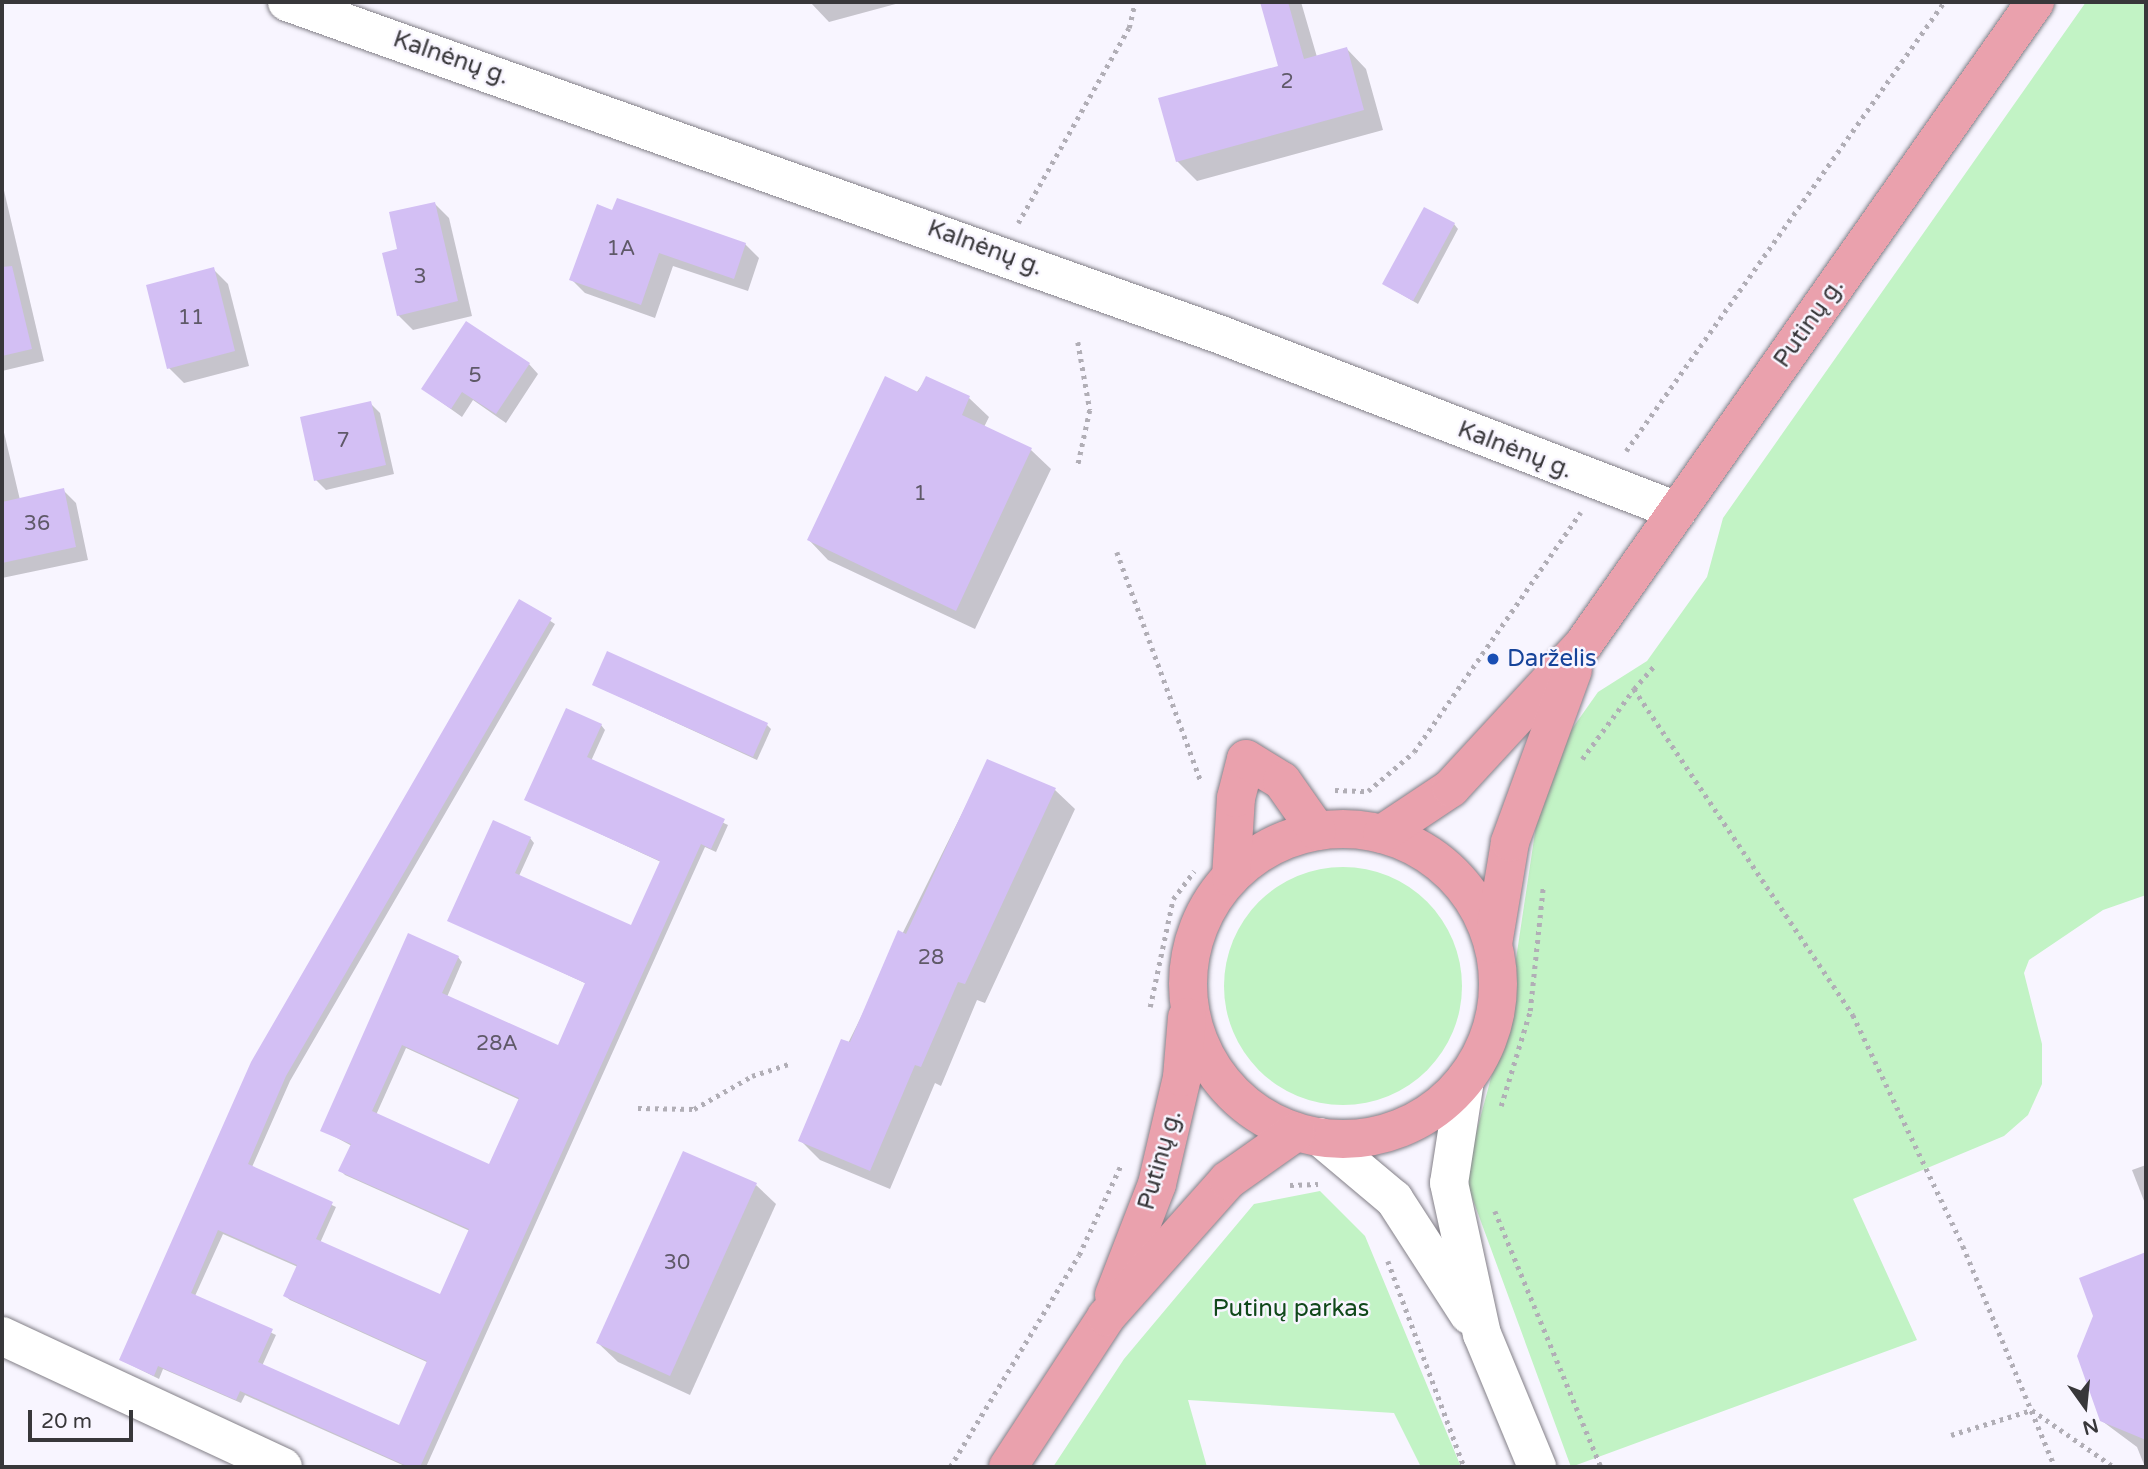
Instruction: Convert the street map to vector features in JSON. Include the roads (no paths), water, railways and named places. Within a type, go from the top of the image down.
[{"type":"main road","name":"Putinų g.","points":[[1382,834],[1451,788],[1583,645],[2035,2]]},
{"type":"main road","name":"Putinų g.","points":[[1465,1080],[1496,1015],[1493,944],[1510,842],[1540,746],[1583,645]]},
{"type":"main road","points":[[1214,871],[1247,759],[1282,781],[1317,831]]},
{"type":"main road","points":[[1214,871],[1275,845],[1317,831],[1382,834],[1453,874],[1493,944]]},
{"type":"main road","name":"Putinų g.","points":[[1106,1317],[1157,1184],[1182,1077],[1197,933],[1214,871]]},
{"type":"main road","points":[[1189,998],[1198,1037],[1222,1081],[1244,1103],[1308,1134],[1361,1138],[1401,1128],[1436,1108],[1465,1080]]},
{"type":"main road","name":"Putinų g.","points":[[1008,1467],[1106,1317],[1228,1180],[1308,1134]]},
{"type":"street","name":"Kalnėnų g.","points":[[287,2],[1001,254],[1677,511]]},
{"type":"street","points":[[1465,1080],[1449,1183],[1482,1334],[1537,1467]]},
{"type":"street","points":[[1308,1134],[1394,1199],[1482,1334]]},
{"type":"street","points":[[2,1336],[284,1467]]},
{"type":"place","name":"Darželis","points":[[1493,659]]},
{"type":"park label","name":"Putinų parkas","points":[[1291,1309]]}]
